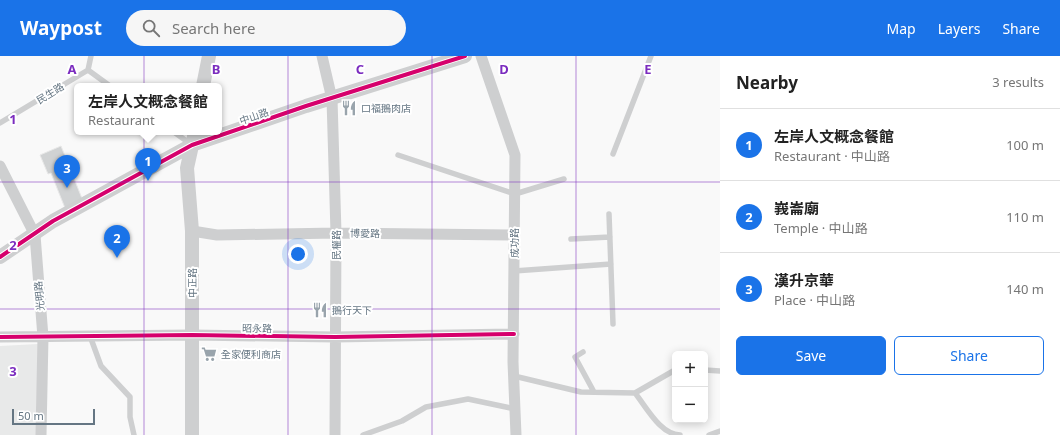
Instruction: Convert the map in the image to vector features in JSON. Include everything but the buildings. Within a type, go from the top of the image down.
[{"type":"street","points":[[204,83],[209,56]]},
{"type":"street","name":"民權路","points":[[322,56],[332,99],[336,233],[335,435]]},
{"type":"street","name":"中山路","points":[[222,131],[332,99],[465,56]]},
{"type":"street","name":"成功路","points":[[481,56],[515,155],[514,376],[516,435]]},
{"type":"street","name":"中山路","points":[[0,257],[53,221],[193,139],[207,135]]},
{"type":"street","name":"中正路","points":[[192,435],[192,232],[187,168],[193,139]]},
{"type":"street","name":"光明路","points":[[0,166],[34,235],[43,337],[41,435]]},
{"type":"street","name":"博愛路","points":[[192,232],[217,235],[336,233],[514,235]]},
{"type":"street","name":"昭永路","points":[[0,337],[514,334]]},
{"type":"lane","points":[[91,56],[88,70],[106,83]]},
{"type":"lane","points":[[613,154],[651,56]]},
{"type":"lane","name":"民生路","points":[[0,123],[88,70]]},
{"type":"lane","points":[[182,135],[193,139]]},
{"type":"lane","points":[[398,155],[515,194],[564,179]]},
{"type":"lane","points":[[608,214],[613,324]]},
{"type":"lane","points":[[571,238],[610,237]]},
{"type":"lane","points":[[514,271],[611,264]]},
{"type":"lane","points":[[90,336],[101,366],[130,397],[130,417],[134,435]]},
{"type":"lane","points":[[583,352],[576,358],[594,392]]},
{"type":"lane","points":[[708,370],[720,371]]},
{"type":"lane","points":[[514,376],[581,392],[635,393],[672,372]]},
{"type":"lane","points":[[635,393],[658,423],[672,434],[680,435]]},
{"type":"lane","points":[[363,435],[402,421],[426,407],[468,399],[515,409]]},
{"type":"lane","points":[[709,435],[720,431]]},
{"type":"shaded area","points":[[38,344],[36,435],[0,435],[0,346]]},
{"type":"cycle path","points":[[222,135],[306,106],[465,56]]},
{"type":"cycle path","points":[[0,257],[53,221],[192,145],[221,135]]},
{"type":"cycle path","points":[[0,337],[192,335],[335,337],[514,334]]},
{"type":"place","name":"口福鵝肉店","points":[[349,108]]},
{"type":"place","name":"左岸人文概念餐館","points":[[148,181]]},
{"type":"place","name":"漢升京華","points":[[67,188]]},
{"type":"place","name":"峩崙廟","points":[[117,258]]},
{"type":"place","name":"鵝行天下","points":[[320,310]]},
{"type":"place","name":"全家便利商店","points":[[209,354]]}]
